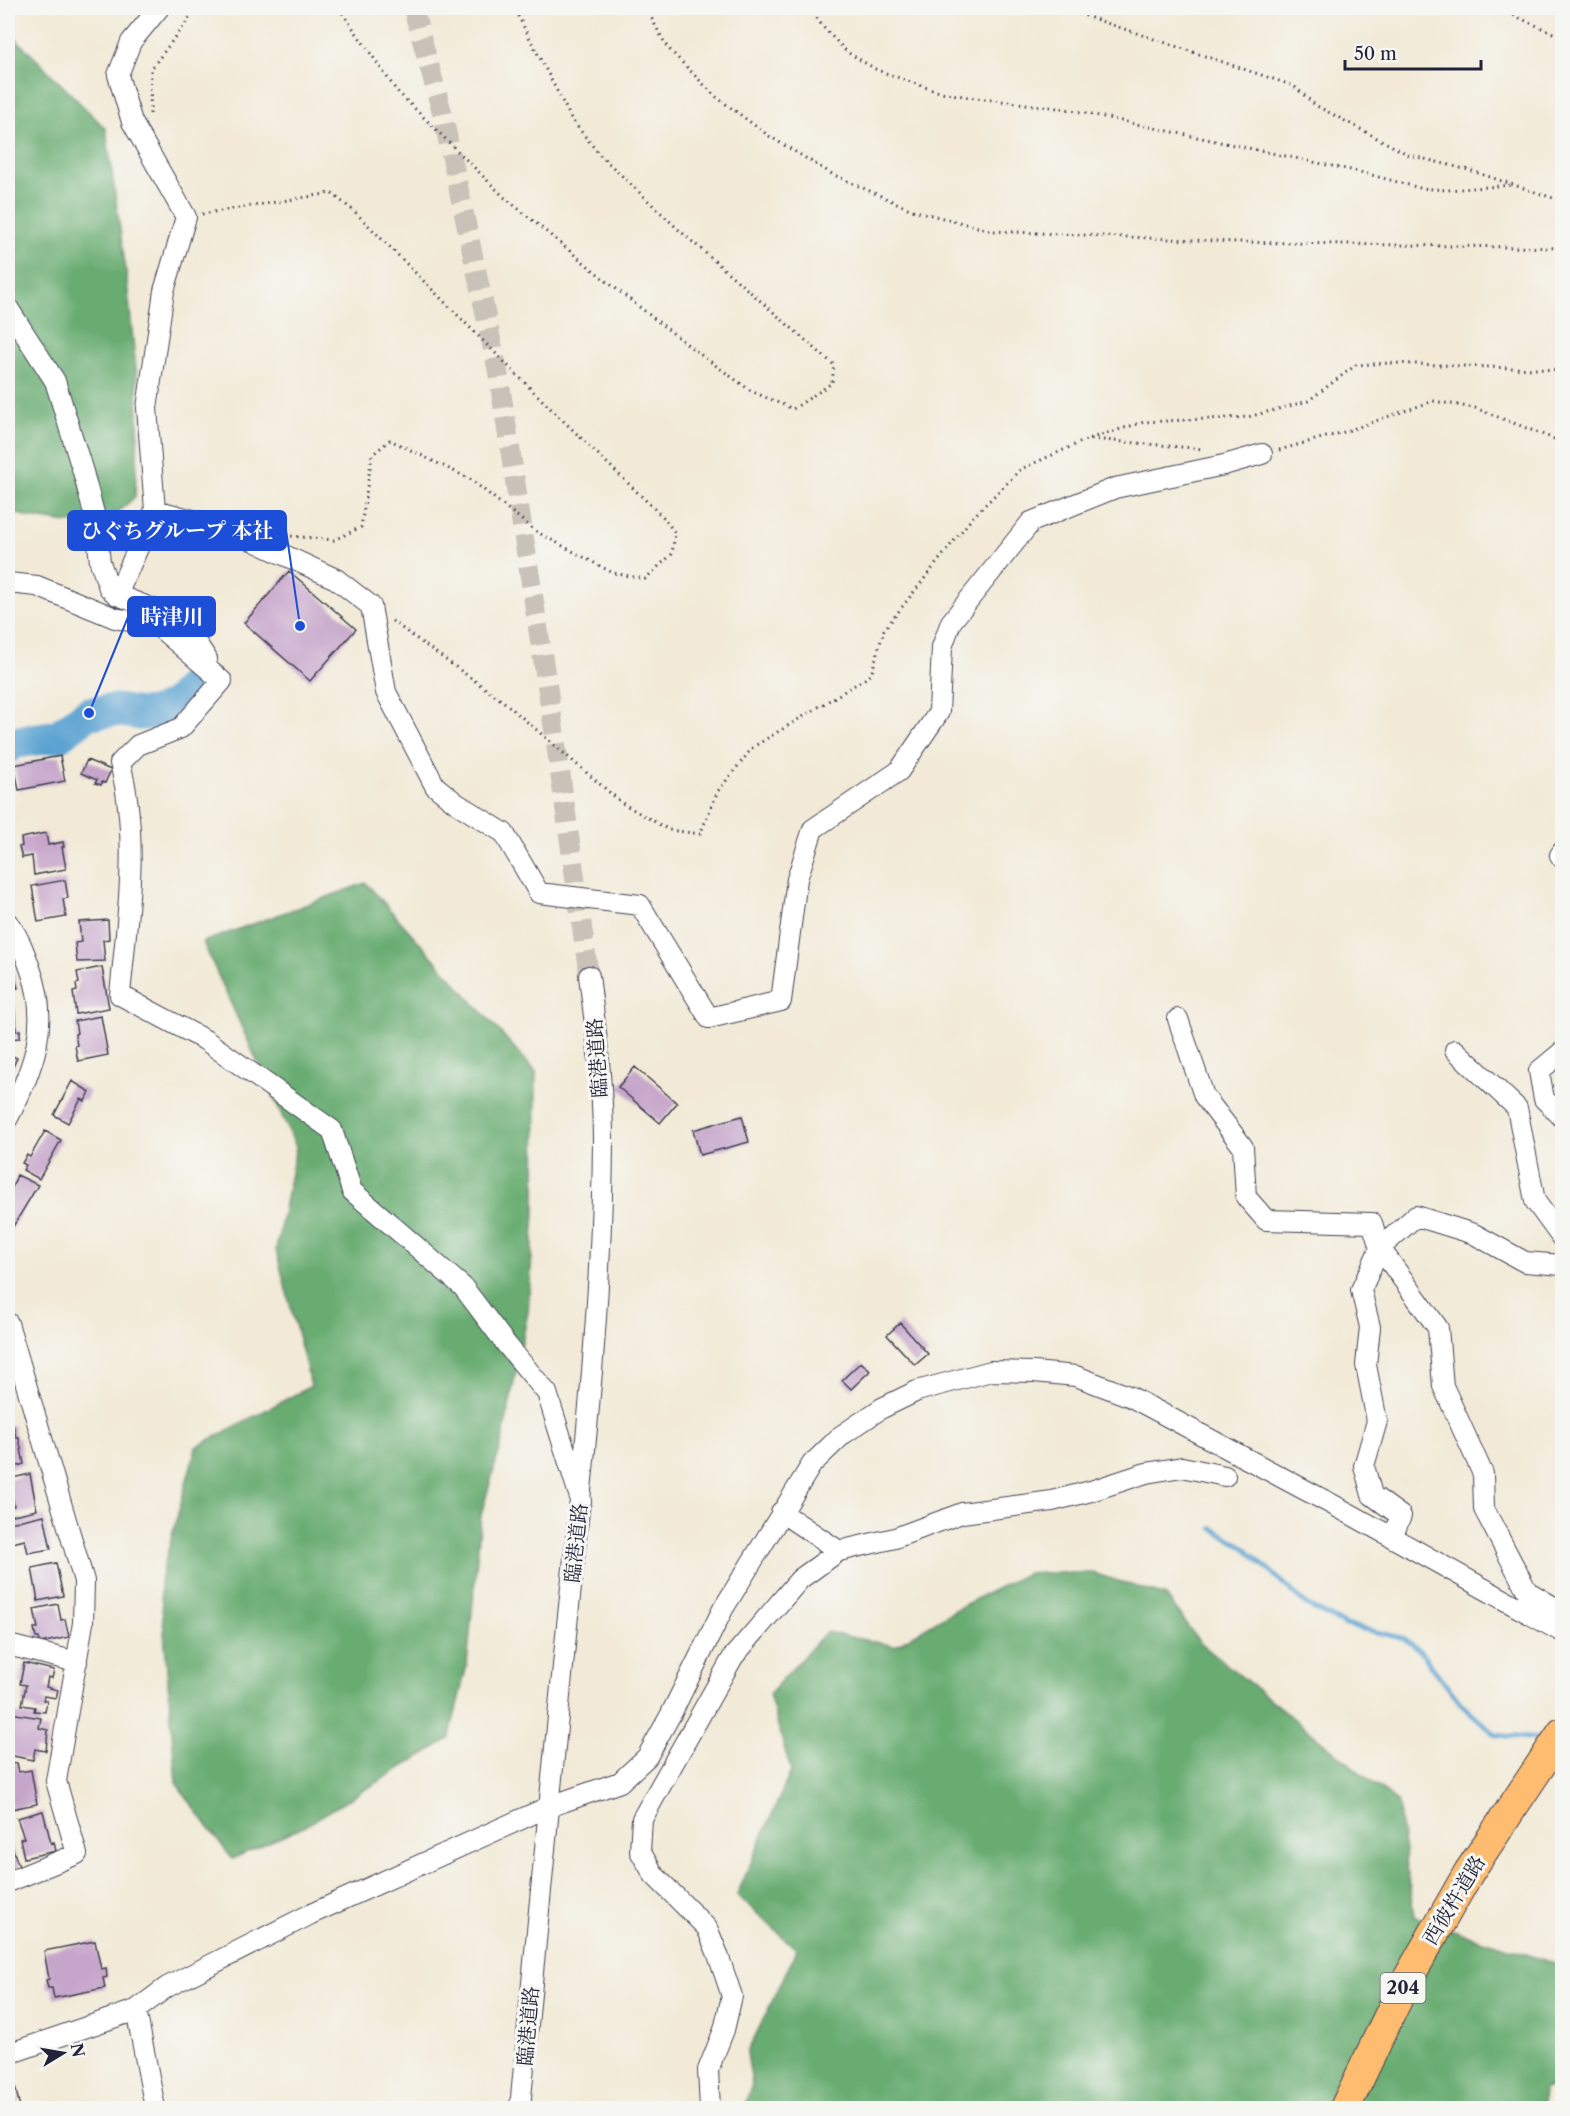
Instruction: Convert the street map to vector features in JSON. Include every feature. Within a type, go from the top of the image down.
[{"type":"highway","name":"西彼杵道路","points":[[1344,2109],[1402,1989],[1469,1872],[1563,1733]]},
{"type":"street","points":[[117,595],[155,510],[147,408],[164,291],[186,217],[132,122],[118,75],[130,42],[159,8]]},
{"type":"street","points":[[8,308],[55,381],[95,517],[100,562],[109,588],[117,595],[180,619],[222,681]]},
{"type":"street","points":[[155,510],[230,530],[336,579],[371,606],[386,692],[435,786],[456,803],[504,833],[539,893],[640,905],[709,1018],[781,1001],[796,879],[813,829],[899,771],[939,712],[942,647],[951,622],[1031,522],[1115,488],[1224,465],[1262,454]]},
{"type":"street","points":[[8,583],[37,585],[114,618],[159,627],[222,681]]},
{"type":"street","points":[[222,681],[181,728],[138,745],[120,763],[128,791],[131,877],[120,995],[205,1040],[332,1130],[352,1191],[463,1287],[547,1393],[580,1501]]},
{"type":"street","points":[[1563,852],[1560,855],[1563,858]]},
{"type":"street","points":[[8,923],[20,939],[37,986],[40,1016],[36,1052],[24,1086],[8,1118]]},
{"type":"street","name":"臨港道路","points":[[520,2109],[580,1501],[599,1269],[603,1138],[589,976]]},
{"type":"street","points":[[1178,1019],[1204,1096],[1243,1147],[1246,1197],[1266,1220],[1372,1223],[1380,1248],[1438,1328],[1443,1386],[1483,1474],[1484,1509],[1527,1591],[1563,1612]]},
{"type":"street","points":[[1455,1050],[1516,1108],[1535,1201],[1563,1238]]},
{"type":"street","points":[[1563,1052],[1539,1071],[1544,1099],[1563,1118]]},
{"type":"street","points":[[1392,1537],[1401,1516],[1372,1495],[1364,1466],[1377,1421],[1366,1365],[1370,1326],[1361,1290],[1380,1248],[1416,1216],[1474,1234],[1525,1262],[1562,1265],[1563,1263]]},
{"type":"street","points":[[8,1330],[84,1581],[83,1623],[56,1781],[77,1854],[8,1882]]},
{"type":"street","points":[[8,2054],[136,2010],[167,1987],[311,1914],[548,1807],[620,1782],[647,1757],[723,1609],[812,1464],[842,1435],[882,1408],[917,1391],[992,1371],[1076,1376],[1131,1397],[1563,1632]]},
{"type":"street","points":[[710,2109],[708,2070],[724,2030],[732,1996],[706,1928],[654,1875],[640,1851],[642,1819],[733,1657],[800,1579],[839,1551],[895,1538],[962,1513],[1052,1501],[1146,1473],[1182,1467],[1225,1476]]},
{"type":"street","points":[[781,1512],[839,1551]]},
{"type":"street","points":[[8,1645],[77,1662]]},
{"type":"street","points":[[136,2010],[155,2109]]},
{"type":"path","points":[[150,118],[151,69],[197,8]]},
{"type":"path","points":[[339,8],[396,90],[504,197],[693,349],[752,391],[793,409],[832,383],[834,365],[679,230],[600,155],[572,120],[514,8]]},
{"type":"path","points":[[646,8],[667,47],[715,96],[769,136],[832,174],[912,210],[993,231],[1237,242],[1563,248]]},
{"type":"path","points":[[810,8],[823,27],[847,52],[877,70],[936,91],[1066,109],[1360,172],[1420,188],[1447,190],[1514,185]]},
{"type":"path","points":[[1062,8],[1294,86],[1315,105],[1409,155],[1469,170],[1563,201]]},
{"type":"path","points":[[1497,8],[1563,37]]},
{"type":"path","points":[[186,217],[331,193],[354,211],[663,517],[675,533],[672,554],[645,579],[613,573],[537,532],[470,479],[390,440],[372,455],[361,527],[334,540],[291,536],[270,522],[230,530]]},
{"type":"path","points":[[371,606],[504,702],[622,803],[669,830],[700,834],[718,791],[753,747],[871,675],[884,630],[972,518],[1021,470],[1088,439],[1144,422],[1248,417],[1308,401],[1356,365],[1390,363],[1563,370]]},
{"type":"path","points":[[1262,454],[1344,432],[1433,401],[1475,408],[1563,442]]},
{"type":"path","points":[[1088,439],[1204,449]]},
{"type":"green space","points":[[8,31],[106,129],[126,272],[137,379],[138,430],[135,497],[112,517],[69,523],[28,517],[8,510]]},
{"type":"green space","points":[[366,883],[536,1072],[535,1212],[528,1312],[503,1437],[481,1515],[467,1665],[449,1739],[308,1824],[232,1859],[176,1783],[160,1580],[196,1447],[311,1386],[276,1250],[296,1147],[203,942]]},
{"type":"green space","points":[[1028,1573],[1093,1573],[1166,1596],[1200,1643],[1398,1803],[1414,1917],[1562,1966],[1562,2090],[1544,2088],[1543,2108],[744,2108],[752,2084],[747,2053],[797,1950],[737,1895],[791,1771],[769,1694],[826,1632],[895,1646],[964,1605]]},
{"type":"building","points":[[289,571],[356,629],[310,681],[244,623]]},
{"type":"building","points":[[60,756],[65,781],[19,790],[14,765]]},
{"type":"building","points":[[87,760],[111,770],[105,783],[102,782],[101,785],[95,783],[97,780],[81,773]]},
{"type":"building","points":[[46,833],[48,845],[63,842],[66,869],[34,875],[32,856],[22,858],[19,847],[22,846],[21,838]]},
{"type":"building","points":[[65,880],[68,898],[63,899],[66,917],[38,922],[32,886]]},
{"type":"building","points":[[108,920],[109,939],[103,940],[105,961],[77,962],[75,943],[81,942],[79,922]]},
{"type":"building","points":[[8,959],[18,988],[8,991]]},
{"type":"building","points":[[102,967],[109,1008],[76,1014],[73,992],[77,991],[76,984],[79,983],[77,972]]},
{"type":"building","points":[[8,1002],[14,1002],[16,1031],[20,1030],[20,1038],[8,1039]]},
{"type":"building","points":[[101,1016],[108,1055],[78,1061],[75,1046],[77,1045],[75,1034],[77,1033],[75,1021]]},
{"type":"building","points":[[8,1054],[17,1058],[8,1077]]},
{"type":"building","points":[[635,1067],[677,1103],[660,1123],[618,1087]]},
{"type":"building","points":[[72,1081],[90,1092],[85,1101],[81,1099],[68,1123],[54,1115]]},
{"type":"building","points":[[742,1116],[749,1142],[700,1155],[693,1130]]},
{"type":"building","points":[[45,1131],[61,1140],[39,1179],[23,1170],[26,1165],[22,1163],[27,1155],[30,1157]]},
{"type":"building","points":[[17,1175],[38,1185],[11,1230],[8,1228],[8,1198]]},
{"type":"building","points":[[900,1323],[928,1354],[915,1365],[887,1335]]},
{"type":"building","points":[[861,1362],[870,1371],[851,1389],[842,1380]]},
{"type":"building","points":[[13,1425],[16,1438],[19,1438],[24,1464],[8,1469],[8,1426]]},
{"type":"building","points":[[30,1474],[37,1510],[8,1516],[8,1507],[14,1506],[12,1495],[8,1496],[8,1479]]},
{"type":"building","points":[[44,1515],[51,1549],[28,1553],[25,1540],[12,1543],[9,1523]]},
{"type":"building","points":[[56,1563],[63,1596],[38,1601],[32,1568]]},
{"type":"building","points":[[8,1592],[13,1592],[10,1632],[8,1632]]},
{"type":"building","points":[[58,1604],[61,1620],[65,1619],[69,1637],[40,1643],[39,1638],[36,1638],[34,1628],[38,1628],[34,1609]]},
{"type":"building","points":[[24,1663],[54,1670],[52,1678],[48,1677],[46,1687],[58,1690],[56,1698],[44,1696],[43,1700],[47,1701],[45,1712],[34,1711],[35,1707],[22,1705],[26,1685],[20,1684]]},
{"type":"building","points":[[10,1713],[41,1718],[39,1728],[48,1730],[46,1751],[35,1749],[33,1760],[8,1755]]},
{"type":"building","points":[[17,1763],[19,1772],[31,1770],[37,1804],[11,1809],[10,1799],[8,1799],[8,1765]]},
{"type":"building","points":[[43,1811],[51,1843],[54,1842],[56,1851],[24,1858],[20,1839],[24,1838],[17,1818]]},
{"type":"building","points":[[8,1835],[19,1867],[8,1871]]},
{"type":"building","points":[[95,1941],[101,1969],[106,1968],[107,1977],[103,1978],[105,1988],[54,1998],[52,1988],[48,1988],[46,1980],[49,1979],[44,1951]]},
{"type":"building","points":[[14,2081],[20,2108],[8,2108],[8,2082]]},
{"type":"waterway","points":[[8,747],[11,743],[58,736],[89,713],[117,710],[140,714],[157,713],[176,704],[194,684]]},
{"type":"waterway","points":[[1212,1528],[1244,1547],[1308,1606],[1346,1625],[1402,1638],[1419,1650],[1462,1705],[1496,1735],[1539,1739],[1542,1744]]},
{"type":"waterway","points":[[1552,1763],[1562,1781]]},
{"type":"tunnel","points":[[413,8],[442,112],[498,372],[554,730],[589,976]]},
{"type":"place","name":"ひぐちグループ 本社","points":[[300,626]]},
{"type":"place","name":"時津川","points":[[89,713]]}]
